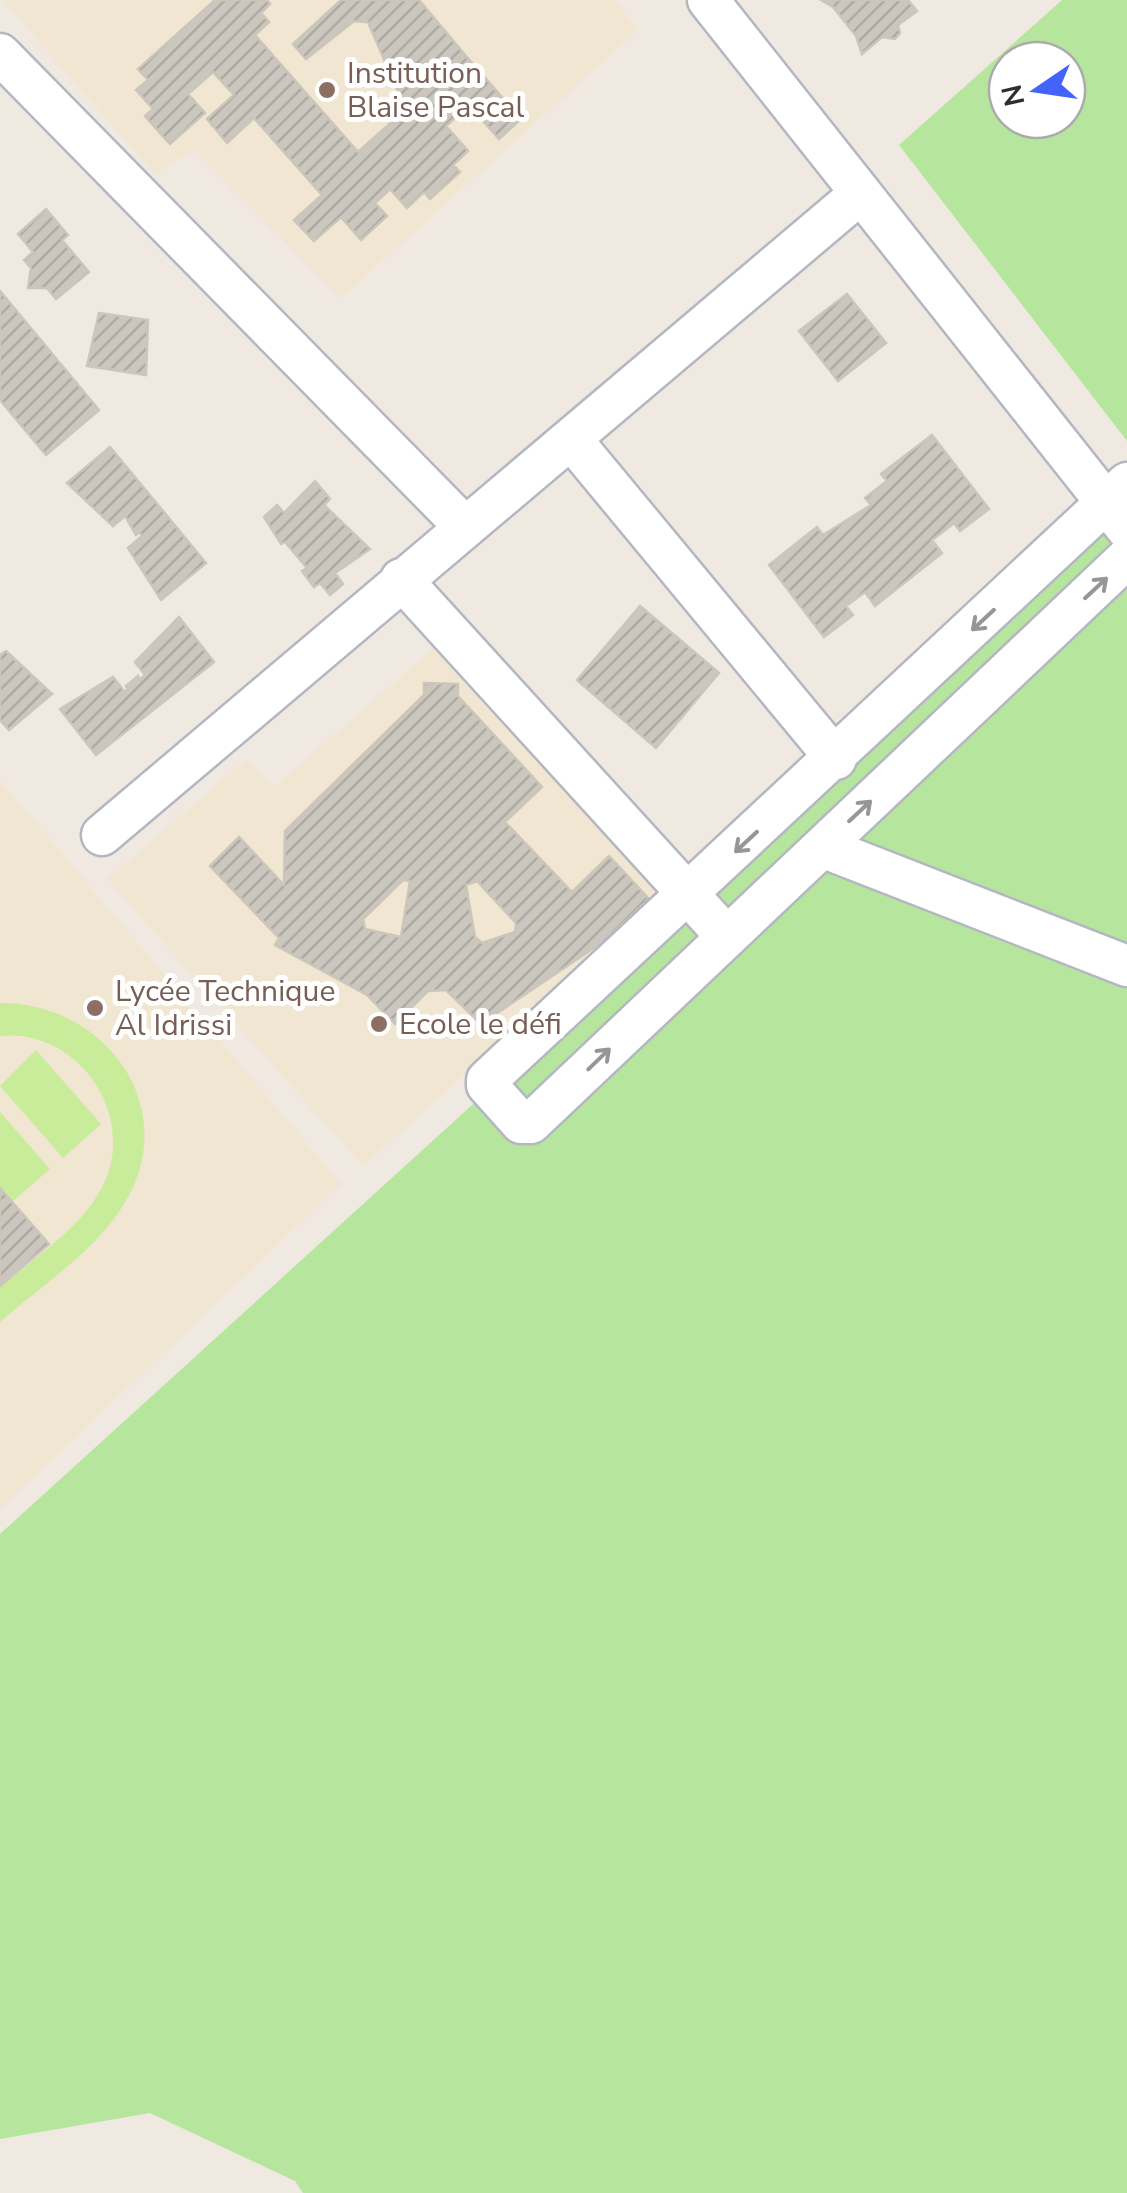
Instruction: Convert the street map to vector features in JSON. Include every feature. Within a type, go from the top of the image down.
[{"type":"street","points":[[708,0],[861,193],[1120,506],[836,759],[487,1080],[521,1123],[531,1123],[1127,558]]},
{"type":"street","points":[[0,54],[463,525]]},
{"type":"street","points":[[102,836],[463,525],[861,193]]},
{"type":"street","points":[[570,439],[836,759]]},
{"type":"street","points":[[401,579],[727,937]]},
{"type":"street","points":[[822,847],[1127,966]]},
{"type":"street","points":[[643,935],[684,978]]},
{"type":"shaded area","name":"Institution Blaise Pascal","points":[[615,0],[638,30],[341,298],[194,150],[155,174],[5,3]]},
{"type":"shaded area","name":"Ecole le défi","points":[[446,638],[678,882],[363,1166],[107,879],[247,759],[274,787]]},
{"type":"shaded area","name":"Lycée Technique Al Idrissi","points":[[0,780],[341,1184],[0,1509]]},
{"type":"green space","points":[[1062,0],[1127,0],[1127,441],[899,145],[987,67],[987,140],[1087,140],[1087,40],[1017,40]]},
{"type":"green space","points":[[1127,510],[1127,2193],[303,2193],[295,2181],[150,2113],[0,2139],[0,1534]]},
{"type":"green space","points":[[0,1003],[37,1007],[70,1020],[99,1039],[122,1065],[137,1095],[144,1128],[141,1163],[116,1217],[86,1250],[0,1322],[0,1287],[58,1240],[96,1199],[112,1156],[112,1129],[106,1104],[93,1080],[75,1061],[53,1046],[28,1037],[0,1036]]},
{"type":"green space","points":[[36,1050],[101,1124],[63,1158],[0,1086]]},
{"type":"green space","points":[[0,1112],[50,1169],[12,1202],[0,1188]]},
{"type":"building","points":[[215,0],[267,0],[270,4],[261,13],[269,22],[255,35],[358,152],[466,56],[521,119],[499,139],[469,105],[446,126],[468,151],[453,165],[460,172],[430,199],[424,192],[407,208],[390,189],[375,203],[387,216],[361,240],[341,217],[314,241],[294,220],[322,195],[254,118],[227,143],[207,119],[234,95],[213,72],[188,94],[205,113],[170,144],[145,116],[153,109],[136,90],[148,80],[138,69]]},
{"type":"building","points":[[341,0],[419,0],[466,56],[405,108],[368,22],[354,21],[306,59],[293,44]]},
{"type":"building","points":[[821,0],[908,0],[917,11],[898,25],[900,33],[895,39],[882,37],[862,54],[856,36],[833,7]]},
{"type":"building","points":[[46,209],[68,235],[62,240],[89,272],[56,299],[47,288],[28,288],[31,268],[24,260],[33,252],[18,234]]},
{"type":"building","points":[[0,291],[99,410],[46,455],[0,400]]},
{"type":"building","points":[[847,294],[886,343],[838,381],[799,331]]},
{"type":"building","points":[[99,313],[148,320],[146,375],[87,366]]},
{"type":"building","points":[[932,435],[989,509],[960,531],[954,523],[932,540],[942,553],[875,606],[865,592],[846,606],[853,615],[824,637],[769,565],[817,527],[823,535],[871,505],[865,498],[887,481],[881,474]]},
{"type":"building","points":[[110,447],[206,563],[161,600],[128,548],[142,536],[139,532],[136,535],[125,516],[113,526],[67,483]]},
{"type":"building","points":[[315,481],[330,499],[324,505],[370,549],[335,573],[343,584],[330,595],[320,583],[314,587],[302,571],[307,568],[285,542],[281,544],[264,517],[277,505],[284,513]]},
{"type":"building","points":[[640,606],[719,673],[656,748],[577,680]]},
{"type":"building","points":[[179,617],[214,662],[96,755],[60,709],[113,677],[125,692],[126,686],[145,675],[135,662]]},
{"type":"building","points":[[6,651],[52,694],[9,730],[0,720],[0,655]]},
{"type":"building","points":[[424,683],[458,684],[458,696],[542,787],[505,822],[572,892],[609,856],[649,899],[604,941],[481,1024],[446,990],[428,991],[395,1024],[367,995],[275,945],[279,938],[210,866],[239,837],[284,885],[285,831],[424,695]],"holes":[[[403,880],[410,881],[401,937],[365,929],[363,919]],[[477,881],[516,923],[515,932],[482,943],[475,937],[466,885]]]},
{"type":"building","points":[[0,1188],[49,1244],[0,1286]]},
{"type":"place","name":"Institution Blaise Pascal","points":[[327,90]]},
{"type":"place","name":"Lycée Technique Al Idrissi","points":[[95,1008]]},
{"type":"place","name":"Ecole le défi","points":[[379,1024]]}]
